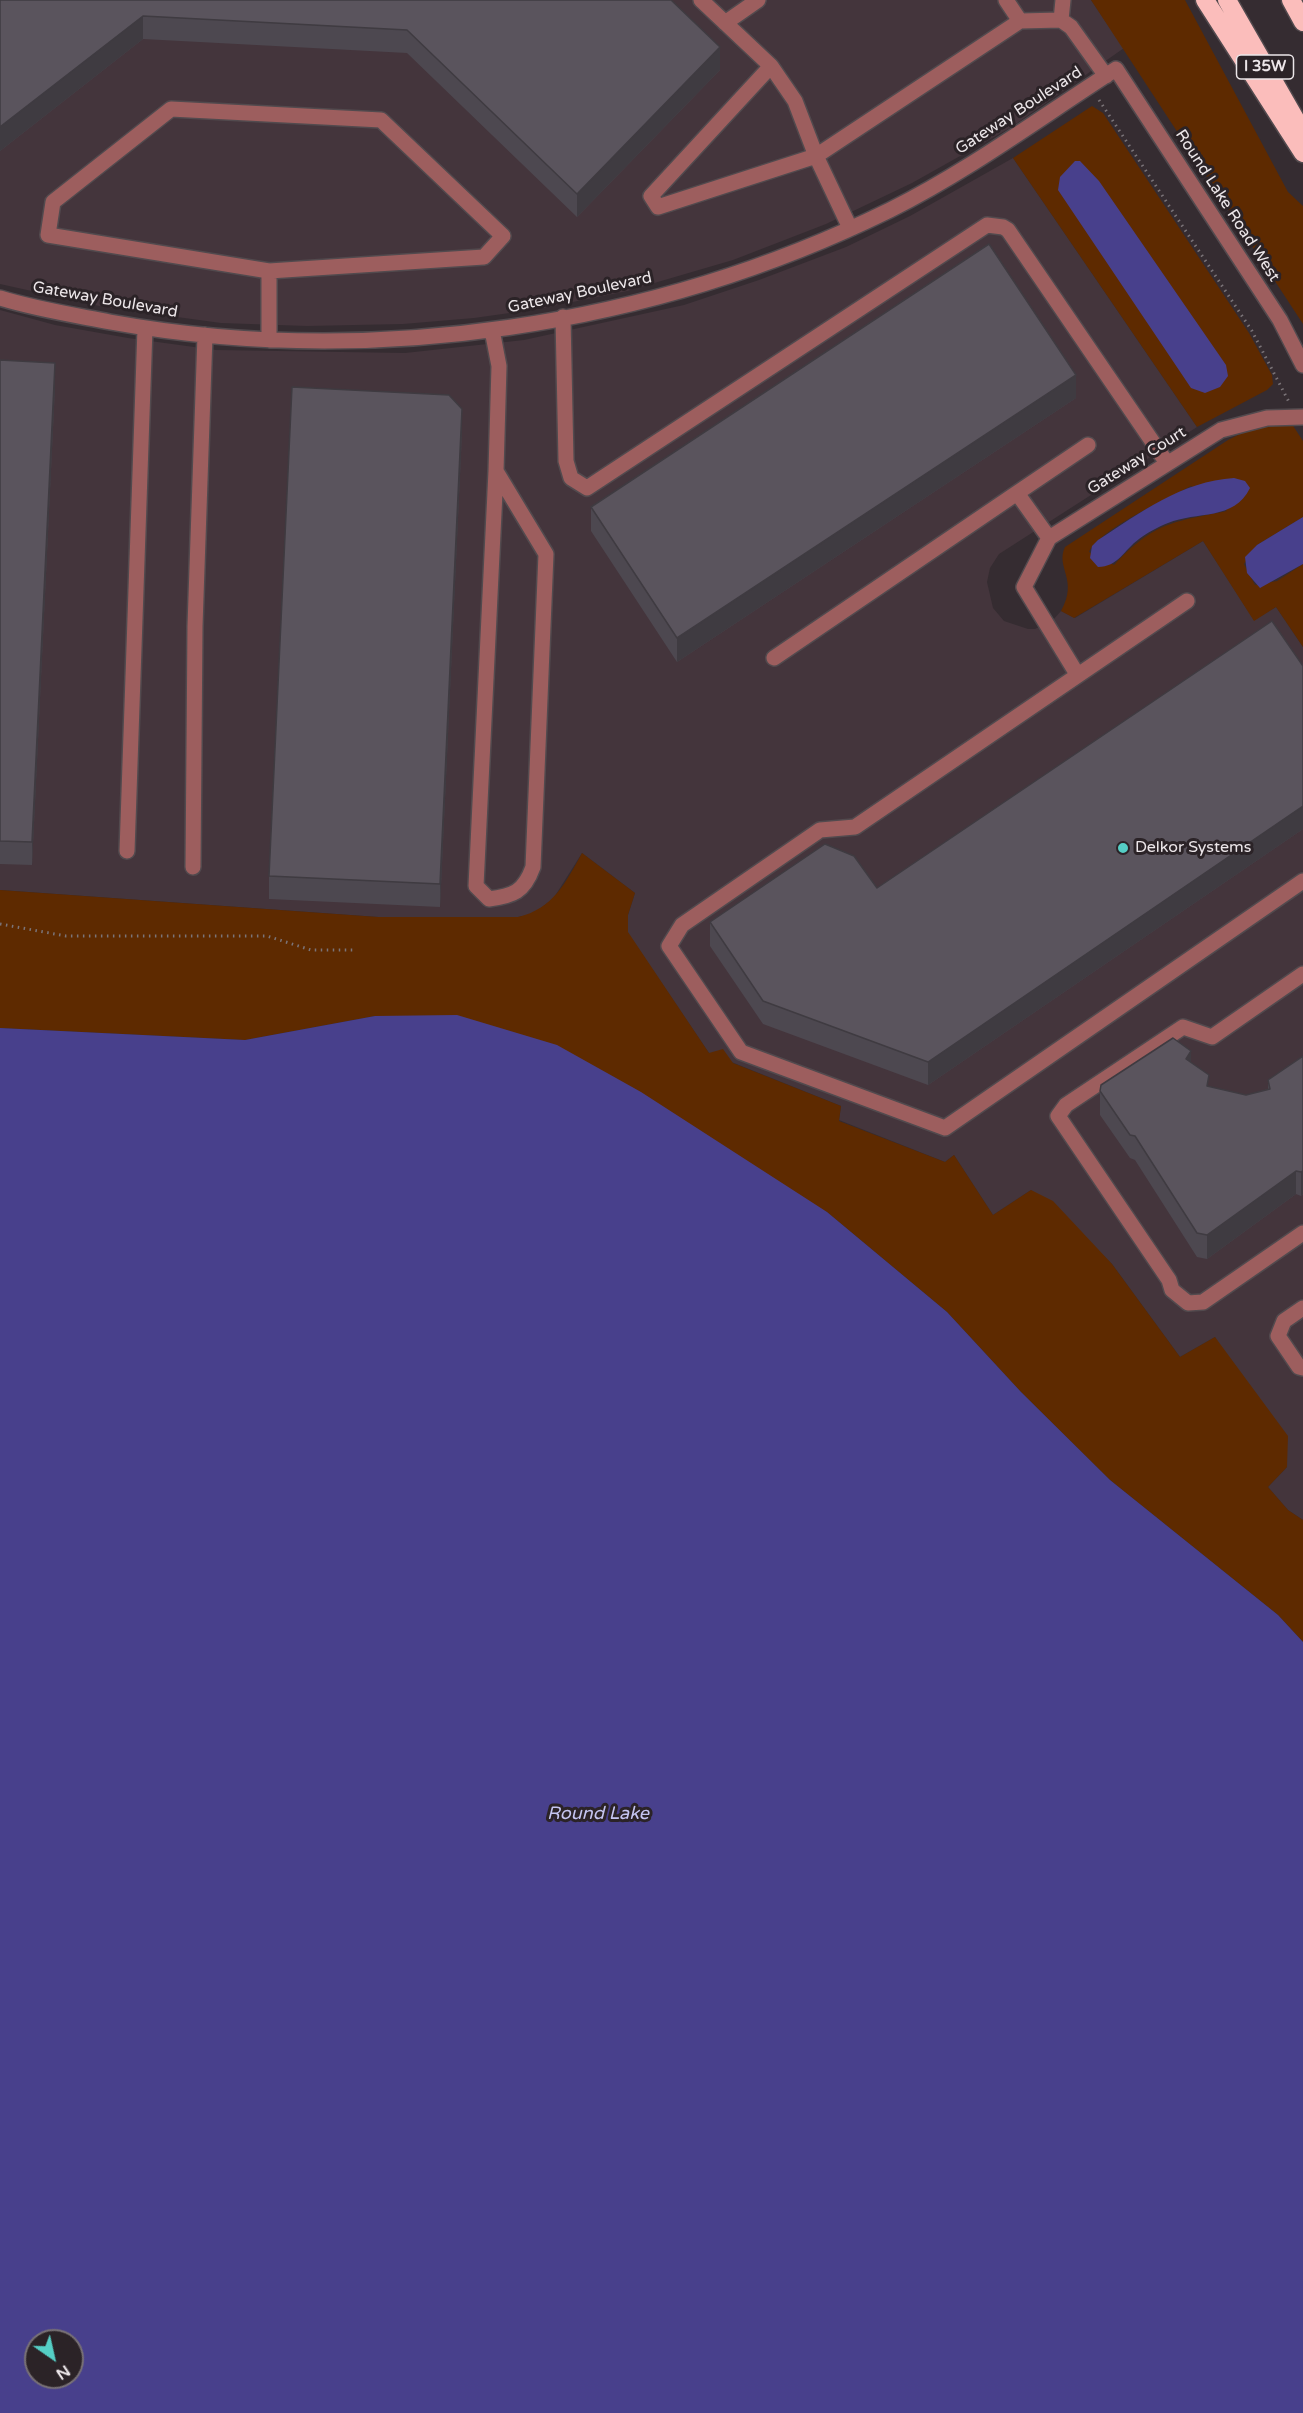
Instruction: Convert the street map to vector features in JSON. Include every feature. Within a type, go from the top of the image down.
[{"type":"highway","points":[[1205,0],[1303,153]]},
{"type":"highway","name":"I 35W","points":[[1227,0],[1303,133]]},
{"type":"highway","points":[[1291,0],[1303,22]]},
{"type":"street","points":[[701,0],[771,66],[795,101],[816,156],[850,228]]},
{"type":"street","points":[[725,23],[758,0]]},
{"type":"street","points":[[1006,0],[1020,21]]},
{"type":"street","points":[[771,66],[651,196],[658,207],[816,156],[1020,21],[1060,20],[1063,0]]},
{"type":"street","name":"Round Lake Road West","points":[[1060,20],[1071,27],[1111,73],[1280,320],[1303,365]]},
{"type":"street","name":"Gateway Boulevard","points":[[0,298],[145,328],[269,340],[415,338],[492,330],[608,308],[763,263],[890,210],[988,154],[1111,73]]},
{"type":"street","points":[[171,109],[381,120],[503,236],[484,257],[269,271],[48,235],[53,202],[171,109]]},
{"type":"street","points":[[563,317],[566,461],[571,478],[587,488],[987,225],[1003,226],[1008,230],[1167,463]]},
{"type":"street","points":[[269,271],[269,340]]},
{"type":"street","points":[[127,851],[145,328]]},
{"type":"street","points":[[492,330],[499,366],[496,471],[476,886],[489,899],[508,897],[527,883],[533,867],[546,554],[496,471]]},
{"type":"street","points":[[193,867],[195,626],[205,335]]},
{"type":"street","name":"Gateway Court","points":[[1049,538],[1221,429],[1267,417],[1299,417]]},
{"type":"street","points":[[774,658],[1088,445]]},
{"type":"street","points":[[1017,493],[1049,538],[1024,587],[1077,674]]},
{"type":"street","points":[[1187,601],[855,827],[820,830],[682,925],[669,946],[741,1052],[945,1128],[1303,881]]},
{"type":"street","points":[[1303,974],[1212,1037],[1183,1027],[1066,1105],[1059,1116],[1169,1280],[1172,1290],[1188,1303],[1203,1302],[1303,1233]]},
{"type":"street","points":[[1303,1308],[1284,1321],[1278,1336],[1299,1367],[1303,1368]]},
{"type":"path","points":[[1090,86],[1252,331],[1299,417]]},
{"type":"path","points":[[0,924],[66,936],[267,936],[311,950],[353,950]]},
{"type":"shaded area","points":[[0,0],[1091,0],[1124,48],[1010,128],[912,183],[826,224],[733,260],[627,291],[538,309],[474,318],[403,324],[307,326],[221,323],[104,307],[0,284]]},
{"type":"shaded area","points":[[1091,0],[1185,0],[1288,192],[1303,206],[1303,324]]},
{"type":"shaded area","points":[[1092,106],[1103,113],[1249,333],[1272,375],[1273,384],[1267,390],[1197,427],[1013,158]]},
{"type":"shaded area","points":[[1013,158],[1197,427],[999,554],[990,568],[987,582],[993,608],[1004,621],[1028,629],[1035,629],[1053,620],[1061,611],[1075,618],[1203,541],[1254,620],[1276,607],[1303,647],[1303,1520],[1288,1510],[1268,1487],[1287,1467],[1215,1337],[1180,1357],[1112,1264],[1031,1190],[993,1215],[954,1155],[945,1162],[839,1120],[841,1106],[709,1053],[627,932],[628,915],[635,893],[582,853],[553,899],[533,914],[518,917],[378,917],[0,890],[0,310],[55,325],[216,350],[405,353],[524,340],[684,305],[759,280],[846,247],[910,216]]},
{"type":"shaded area","points":[[1284,412],[1303,441],[1303,517],[1257,545],[1244,564],[1255,585],[1277,581],[1303,564],[1303,647],[1276,607],[1254,621],[1203,541],[1074,618],[1061,611],[1068,590],[1063,561],[1065,547],[1228,440]],"holes":[[[1191,486],[1227,511],[1165,526],[1141,540],[1114,565],[1089,552],[1095,543],[1106,534],[1151,506]]]},
{"type":"shaded area","points":[[582,853],[635,893],[628,915],[628,932],[709,1053],[723,1049],[733,1063],[841,1106],[839,1121],[945,1162],[954,1155],[993,1215],[1031,1190],[1053,1201],[1112,1264],[1180,1357],[1215,1337],[1288,1436],[1287,1467],[1268,1487],[1288,1510],[1303,1520],[1303,1642],[1278,1615],[1110,1480],[1021,1392],[947,1312],[827,1212],[375,1016],[245,1040],[0,1028],[0,890],[378,917],[518,917],[541,908],[557,893]]},
{"type":"water","points":[[1075,161],[1080,161],[1099,181],[1226,365],[1228,376],[1220,387],[1205,393],[1191,388],[1058,190],[1060,177]]},
{"type":"water","points":[[1234,478],[1245,481],[1250,488],[1235,506],[1214,513],[1179,519],[1160,526],[1139,539],[1111,564],[1098,567],[1090,558],[1092,546],[1098,540],[1162,500],[1197,485]]},
{"type":"water","points":[[1303,517],[1303,564],[1260,588],[1247,573],[1245,557],[1257,545]]},
{"type":"water","name":"Round Lake","points":[[457,1015],[557,1045],[641,1092],[827,1212],[947,1312],[1021,1392],[1110,1480],[1278,1615],[1303,1642],[1303,2413],[0,2413],[0,1028],[245,1040],[375,1016]]},
{"type":"building","points":[[0,0],[671,0],[720,47],[577,194],[407,30],[143,16],[0,127]]},
{"type":"building","points":[[989,244],[1076,375],[677,638],[591,507]]},
{"type":"building","points":[[0,360],[55,363],[32,842],[0,841]]},
{"type":"building","points":[[292,387],[449,395],[462,409],[440,884],[269,876]]},
{"type":"building","name":"Delkor Systems","points":[[1272,621],[1303,666],[1303,806],[928,1062],[763,1001],[710,922],[825,844],[854,856],[877,888]]},
{"type":"building","points":[[1173,1038],[1191,1051],[1186,1059],[1209,1075],[1207,1086],[1246,1095],[1270,1089],[1268,1080],[1303,1056],[1303,1171],[1296,1171],[1207,1235],[1197,1233],[1135,1136],[1130,1135],[1100,1091],[1101,1085]]},
{"type":"place","name":"Delkor Systems","points":[[1123,848]]}]
